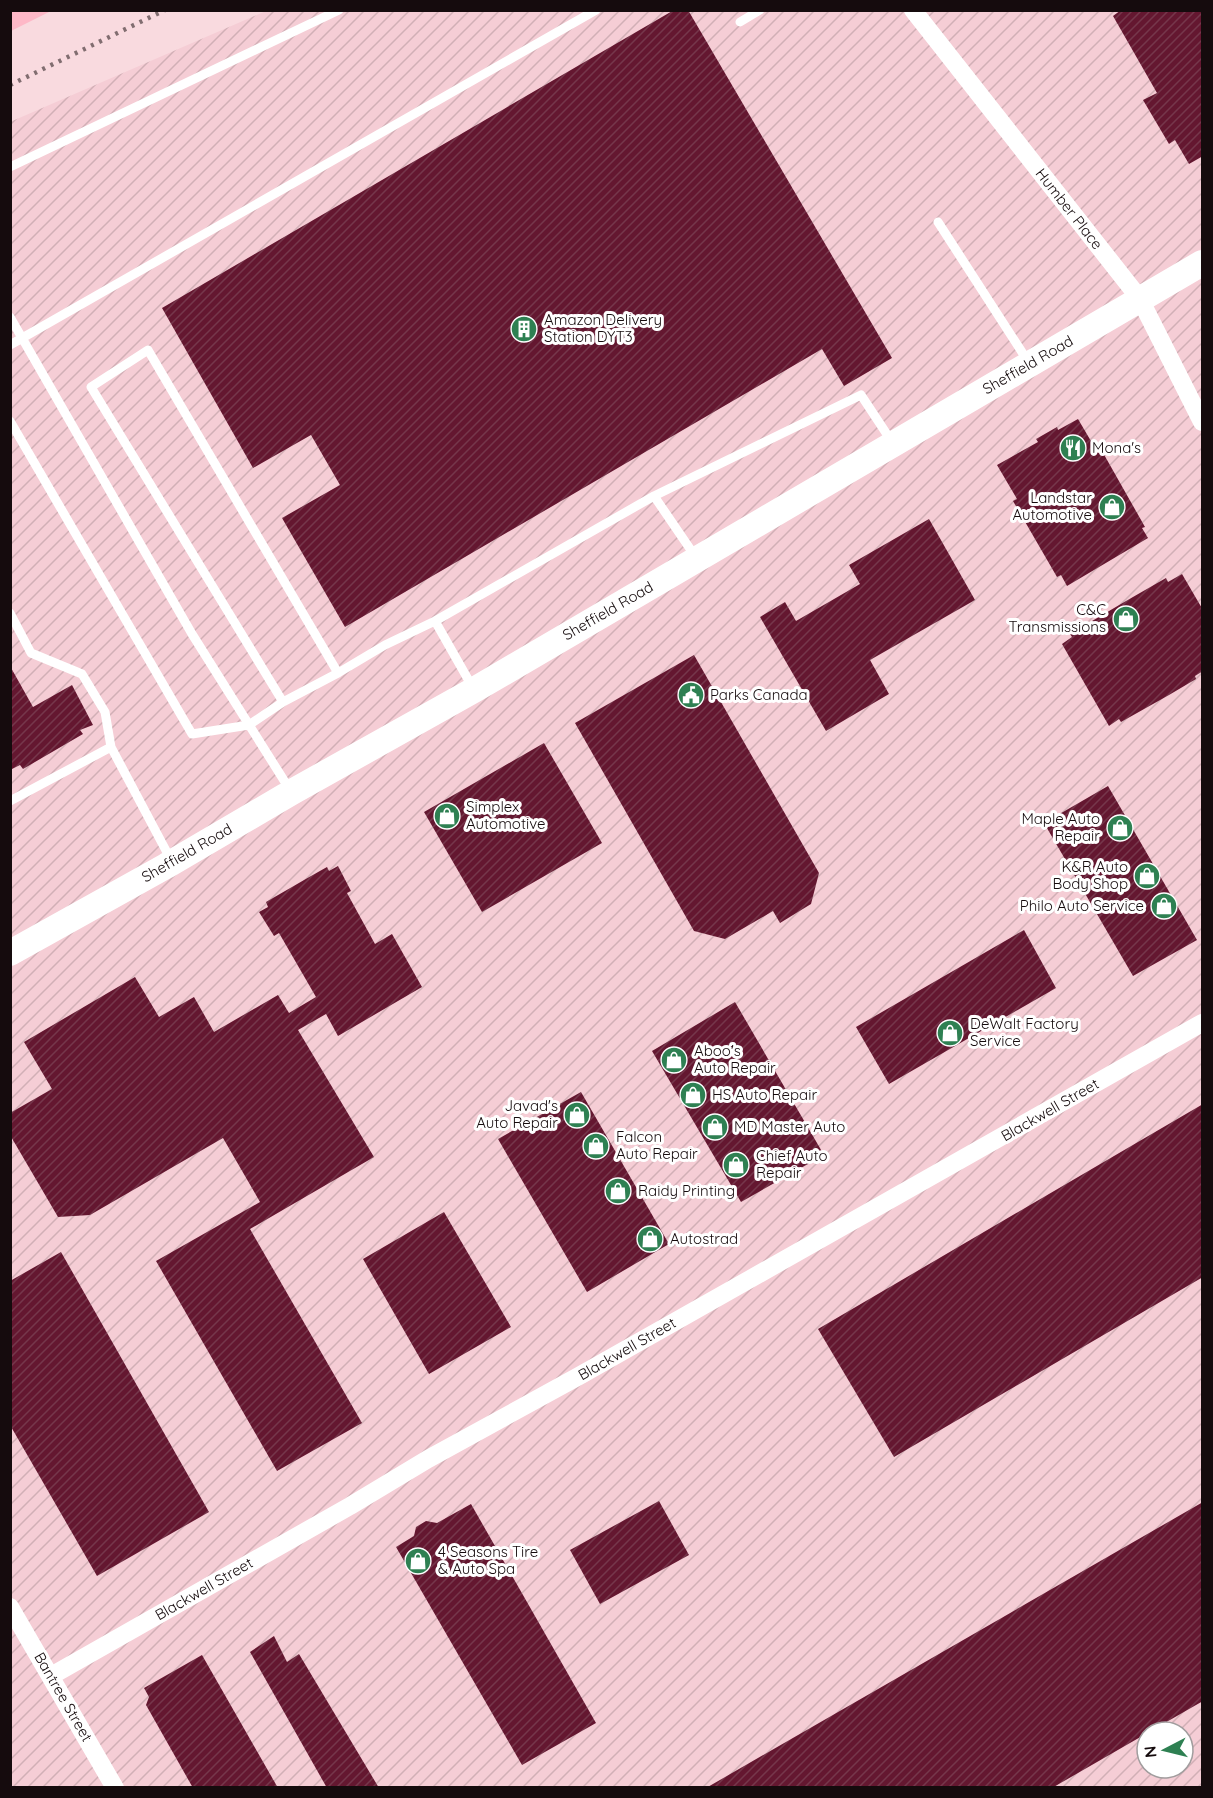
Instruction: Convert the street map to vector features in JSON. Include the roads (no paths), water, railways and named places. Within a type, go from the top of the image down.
[{"type":"street","name":"Humber Place","points":[[913,10],[1140,299],[1203,422]]},
{"type":"street","name":"Sheffield Road","points":[[10,953],[474,690],[1203,263]]},
{"type":"street","name":"Blackwell Street","points":[[51,1676],[428,1460],[1203,1023]]},
{"type":"street","name":"Bantree Street","points":[[10,1607],[115,1788]]},
{"type":"lane","points":[[10,167],[339,10]]},
{"type":"lane","points":[[10,345],[596,10]]},
{"type":"lane","points":[[740,22],[760,10]]},
{"type":"lane","points":[[938,222],[1030,364]]},
{"type":"lane","points":[[10,317],[192,634],[292,792]]},
{"type":"lane","points":[[283,702],[91,387],[148,350],[338,673]]},
{"type":"lane","points":[[10,421],[192,734],[249,724],[283,702],[384,645],[435,621],[654,496],[861,395],[894,444]]},
{"type":"lane","points":[[654,496],[697,559]]},
{"type":"lane","points":[[10,613],[31,653],[82,674],[105,712],[111,747],[172,862]]},
{"type":"lane","points":[[435,621],[474,690]]},
{"type":"lane","points":[[10,801],[111,747]]},
{"type":"railway","points":[[10,85],[165,10]]},
{"type":"place","name":"Amazon Delivery Station DYT3","points":[[524,329]]},
{"type":"place","name":"Mona's","points":[[1073,448]]},
{"type":"place","name":"Landstar Automotive","points":[[1112,507]]},
{"type":"place","name":"C&C Transmissions","points":[[1126,619]]},
{"type":"place","name":"Parks Canada","points":[[691,695]]},
{"type":"place","name":"Simplex Automotive","points":[[447,816]]},
{"type":"place","name":"Maple Auto Repair","points":[[1120,828]]},
{"type":"place","name":"K&R Auto Body Shop","points":[[1147,876]]},
{"type":"place","name":"Philo Auto Service","points":[[1164,906]]},
{"type":"place","name":"DeWalt Factory Service","points":[[950,1033]]},
{"type":"place","name":"Aboo's Auto Repair","points":[[674,1060]]},
{"type":"place","name":"HS Auto Repair","points":[[693,1095]]},
{"type":"place","name":"Javad's Auto Repair","points":[[577,1115]]},
{"type":"place","name":"MD Master Auto","points":[[715,1127]]},
{"type":"place","name":"Falcon Auto Repair","points":[[596,1146]]},
{"type":"place","name":"Chief Auto Repair","points":[[736,1165]]},
{"type":"place","name":"Raidy Printing","points":[[618,1191]]},
{"type":"place","name":"Autostrad","points":[[650,1239]]},
{"type":"place","name":"4 Seasons Tire & Auto Spa","points":[[418,1561]]}]
